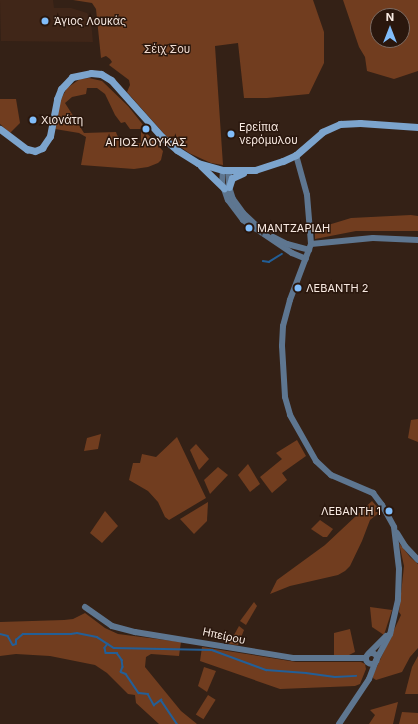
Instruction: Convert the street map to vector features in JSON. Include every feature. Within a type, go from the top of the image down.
[{"type":"main road","points":[[0,129],[27,149],[35,151],[42,148],[50,136],[57,98],[64,85],[79,74],[96,73],[111,80],[168,143],[198,163],[226,188],[237,174],[283,161],[296,155],[319,134],[340,124],[360,122],[418,128]]},
{"type":"main road","points":[[198,163],[226,170],[255,170]]},
{"type":"street","points":[[296,155],[307,195],[311,228],[310,247],[290,300],[282,330],[283,377],[288,411],[308,450],[321,468],[331,475],[373,493],[382,505],[405,546],[418,560]]},
{"type":"street","points":[[226,170],[222,180],[239,208],[260,229],[287,244],[310,247],[373,238],[418,240]]},
{"type":"street","points":[[226,188],[234,210],[243,220],[292,253],[306,259]]},
{"type":"street","points":[[339,724],[370,676],[376,661],[385,646],[392,626],[398,600],[400,574],[394,527]]},
{"type":"street","name":"Ηπείρου","points":[[85,607],[112,626],[135,632],[293,658],[367,658],[371,664],[376,661]]},
{"type":"street","points":[[367,658],[382,642],[392,626]]},
{"type":"street","points":[[367,658],[375,654],[376,661]]},
{"type":"street","points":[[365,683],[369,669],[367,658]]},
{"type":"shaded area","name":"Άγιος Λουκάς","points":[[0,0],[53,0],[54,8],[71,8],[87,13],[91,21],[93,42],[1,41]]},
{"type":"green space","name":"Σέιχ Σου","points":[[73,0],[313,0],[324,32],[324,63],[309,94],[267,98],[244,98],[238,43],[215,46],[223,165],[211,163],[189,153],[167,137],[127,92],[130,85],[129,80],[109,65],[112,62],[110,59],[106,56],[101,58],[96,9],[92,3]]},
{"type":"green space","points":[[343,0],[418,0],[418,71],[394,79],[367,71],[365,57],[359,47]]},
{"type":"green space","points":[[89,78],[102,81],[128,106],[144,126],[144,130],[163,151],[161,160],[158,163],[148,167],[134,169],[81,165],[86,137],[79,133],[55,129],[60,101],[67,88],[80,79]],"holes":[[[87,88],[97,88],[105,94],[115,115],[121,123],[125,122],[130,129],[141,129],[141,143],[123,143],[116,132],[84,133],[65,103],[72,97],[86,94]]]},
{"type":"green space","points":[[0,99],[16,99],[20,123],[10,133],[0,124]]},
{"type":"green space","points":[[411,215],[418,216],[418,231],[356,231],[315,239],[315,229],[351,218]]},
{"type":"green space","points":[[418,419],[418,442],[408,438],[411,420]]},
{"type":"green space","points":[[101,434],[98,449],[84,451],[87,438]]},
{"type":"green space","points":[[177,437],[206,498],[169,520],[165,517],[158,502],[148,491],[129,480],[133,463],[140,463],[142,454],[156,457]]},
{"type":"green space","points":[[297,440],[306,456],[282,473],[287,480],[272,493],[260,477],[282,459],[276,453]]},
{"type":"green space","points":[[196,444],[209,459],[199,470],[190,450]]},
{"type":"green space","points":[[248,464],[260,484],[250,492],[238,475]]},
{"type":"green space","points":[[218,467],[228,475],[210,494],[204,480]]},
{"type":"green space","points":[[372,501],[381,511],[370,520],[350,566],[345,571],[338,575],[290,586],[270,594],[277,580],[325,545]]},
{"type":"green space","points":[[208,502],[207,521],[194,534],[180,519]]},
{"type":"green space","points":[[105,511],[118,526],[102,543],[90,533]]},
{"type":"green space","points":[[320,520],[333,529],[327,537],[323,537],[311,529]]},
{"type":"green space","points":[[399,543],[410,557],[418,564],[418,648],[410,657],[402,672],[376,680],[373,678],[373,675],[401,615],[399,612],[404,566]]},
{"type":"green space","points":[[254,602],[257,606],[246,625],[240,621]]},
{"type":"green space","points":[[370,607],[392,610],[384,635],[372,627]]},
{"type":"green space","points":[[85,613],[105,628],[118,634],[181,642],[179,656],[151,654],[146,657],[145,667],[181,711],[197,724],[159,724],[136,703],[135,695],[128,694],[107,673],[95,665],[50,656],[16,654],[0,656],[0,622],[64,620],[73,619]]},
{"type":"green space","points":[[239,626],[244,630],[238,645],[229,644]]},
{"type":"green space","points":[[350,629],[355,652],[349,655],[334,655],[334,633]]},
{"type":"green space","points":[[202,647],[296,662],[361,662],[365,664],[366,669],[360,684],[355,686],[280,689],[200,661]]},
{"type":"green space","points":[[418,656],[418,694],[405,694],[412,667]]},
{"type":"green space","points":[[204,667],[216,671],[207,692],[198,686]]},
{"type":"green space","points":[[208,695],[216,700],[203,719],[196,715]]},
{"type":"green space","points":[[398,702],[393,724],[369,724],[375,715],[370,710]]},
{"type":"green space","points":[[402,712],[418,713],[418,724],[399,724]]},
{"type":"waterway","points":[[263,261],[269,262],[282,254]]},
{"type":"waterway","points":[[0,634],[8,636],[13,645],[16,644],[16,640],[23,634],[77,633],[97,637],[114,648],[212,650],[266,670],[335,677],[356,676]]},
{"type":"waterway","points":[[108,644],[105,648],[106,653],[117,653],[122,660],[123,667],[121,672],[126,674],[139,693],[148,694],[154,705],[161,700],[177,724]]},
{"type":"place","name":"Άγιος Λουκάς","points":[[45,21]]},
{"type":"place","name":"Χιονάτη","points":[[33,120]]},
{"type":"place","name":"ΑΓΙΟΣ ΛΟΥΚΑΣ","points":[[146,129]]},
{"type":"place","name":"Ερείπια νερόμυλου","points":[[231,134]]},
{"type":"place","name":"ΜΑΝΤΖΑΡΙΔΗ","points":[[249,228]]},
{"type":"place","name":"ΛΕΒΑΝΤΗ 2","points":[[298,288]]},
{"type":"place","name":"ΛΕΒΑΝΤΗ 1","points":[[389,511]]}]
